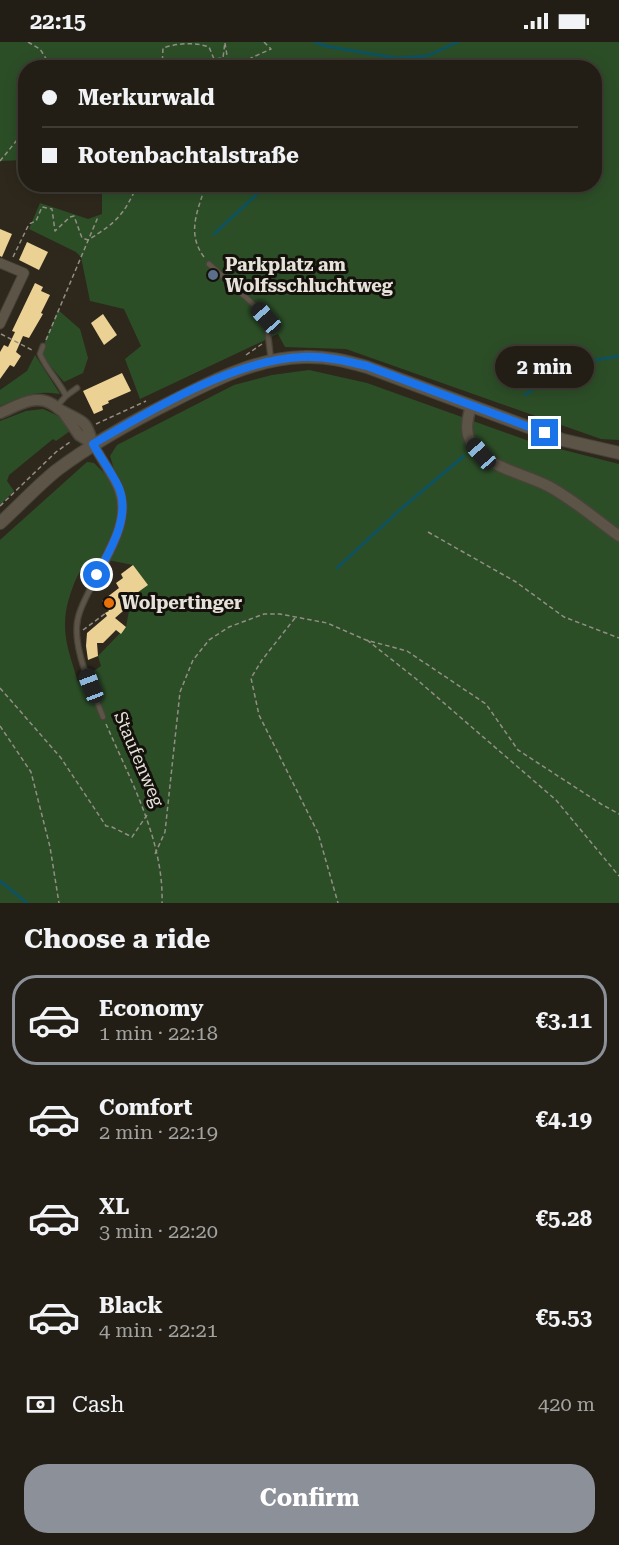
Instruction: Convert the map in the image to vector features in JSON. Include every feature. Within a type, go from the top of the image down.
[{"type":"main road","points":[[0,523],[55,472],[93,444],[212,381],[271,361],[303,357],[338,359],[367,366],[563,440],[619,453]]},
{"type":"street","points":[[0,324],[24,273],[4,264]]},
{"type":"street","points":[[0,413],[36,400],[50,402],[59,409],[81,419],[88,428],[93,444]]},
{"type":"street","points":[[471,405],[467,435],[481,454],[495,464],[552,488],[619,536]]},
{"type":"street","points":[[59,409],[79,435],[93,444]]},
{"type":"street","name":"Staufenweg","points":[[93,444],[119,489],[123,508],[116,539],[97,575]]},
{"type":"lane","points":[[209,264],[266,318],[271,361]]},
{"type":"lane","points":[[43,346],[40,354],[66,396]]},
{"type":"lane","points":[[59,409],[66,396],[77,388]]},
{"type":"lane","name":"Staufenweg","points":[[97,575],[78,616],[76,631],[85,671],[103,717]]},
{"type":"path","points":[[28,42],[40,49],[47,60]]},
{"type":"path","points":[[162,60],[163,48],[183,43],[201,43],[209,47],[214,59],[222,58],[225,42]]},
{"type":"path","points":[[225,42],[228,60]]},
{"type":"path","points":[[254,60],[251,58],[271,49],[264,42]]},
{"type":"path","points":[[0,161],[18,139]]},
{"type":"path","points":[[88,240],[113,224],[128,206],[134,192]]},
{"type":"path","points":[[204,192],[193,226],[198,249],[209,264]]},
{"type":"path","points":[[4,264],[29,224],[36,221],[42,207],[52,209],[55,231],[74,216],[82,238],[88,240]]},
{"type":"path","points":[[43,346],[98,217]]},
{"type":"path","points":[[0,334],[40,354]]},
{"type":"path","points":[[0,506],[56,452],[79,435]]},
{"type":"path","points":[[429,532],[516,582],[564,616],[619,638]]},
{"type":"path","points":[[76,631],[84,630],[106,613]]},
{"type":"path","points":[[155,854],[165,832],[180,692],[193,660],[209,640],[229,627],[264,614],[327,623],[366,639],[407,651],[486,704],[518,750],[619,814]]},
{"type":"path","points":[[296,617],[262,660],[251,678],[259,716],[318,834],[338,903]]},
{"type":"path","points":[[366,639],[415,678],[556,800],[619,876]]},
{"type":"path","points":[[0,688],[61,758],[106,826],[112,826],[132,837],[147,815]]},
{"type":"path","name":"Staufenweg","points":[[103,717],[147,815],[163,882],[162,903]]},
{"type":"path","points":[[0,726],[32,772],[50,847],[59,903]]},
{"type":"green space","points":[[0,42],[619,42],[619,440],[601,439],[346,349],[285,347],[278,334],[140,399],[125,359],[141,346],[124,309],[90,301],[81,257],[76,252],[29,229],[40,203],[88,219],[102,214],[102,192],[602,192],[602,60],[18,60],[18,160],[0,161]]},
{"type":"green space","points":[[58,310],[80,329],[88,358],[83,373],[64,382],[40,354]]},
{"type":"green space","points":[[35,355],[60,394],[29,395],[0,406],[0,390],[27,371]]},
{"type":"green space","points":[[309,370],[367,383],[532,442],[619,464],[619,903],[0,903],[0,540],[87,462],[94,463],[111,480],[114,469],[110,456],[117,445],[234,385],[272,375]],"holes":[[[103,559],[133,565],[147,585],[127,600],[130,605],[126,627],[98,656],[101,666],[78,682],[68,649],[65,629],[67,607],[76,578],[84,567]]]},
{"type":"green space","points":[[43,409],[63,420],[70,431],[56,441],[53,439],[9,475],[7,481],[14,491],[0,505],[0,421],[26,411]]},
{"type":"building","points":[[0,229],[12,234],[2,257],[0,256]]},
{"type":"building","points":[[27,242],[48,252],[39,270],[19,260]]},
{"type":"building","points":[[35,283],[43,287],[41,291],[50,295],[41,313],[43,314],[29,338],[23,336],[16,352],[21,356],[14,367],[10,365],[0,379],[0,352],[4,345],[8,347],[15,332],[12,331]]},
{"type":"building","points":[[103,314],[117,335],[104,345],[91,323]]},
{"type":"building","points":[[122,373],[131,391],[108,401],[109,403],[102,406],[103,410],[94,414],[83,391]]},
{"type":"building","points":[[133,565],[148,585],[127,600],[130,605],[115,618],[126,627],[121,634],[116,630],[103,643],[97,643],[98,656],[88,660],[87,633],[107,616],[105,613],[109,611],[102,601],[119,588],[116,583],[123,578],[121,574]]},
{"type":"waterway","points":[[315,42],[325,46],[396,58],[427,56],[458,42]]},
{"type":"waterway","points":[[214,234],[259,192]]},
{"type":"waterway","points":[[525,395],[567,365],[619,356]]},
{"type":"waterway","points":[[337,568],[402,508],[464,456]]},
{"type":"waterway","points":[[0,881],[27,903]]},
{"type":"place","name":"Parkplatz am Wolfsschluchtweg","points":[[213,275]]},
{"type":"place","name":"Wolpertinger","points":[[109,603]]},
{"type":"route","points":[[97,575],[116,539],[123,508],[119,489],[93,444],[212,381],[242,369],[271,361],[303,357],[338,359],[367,366],[545,433]]}]
